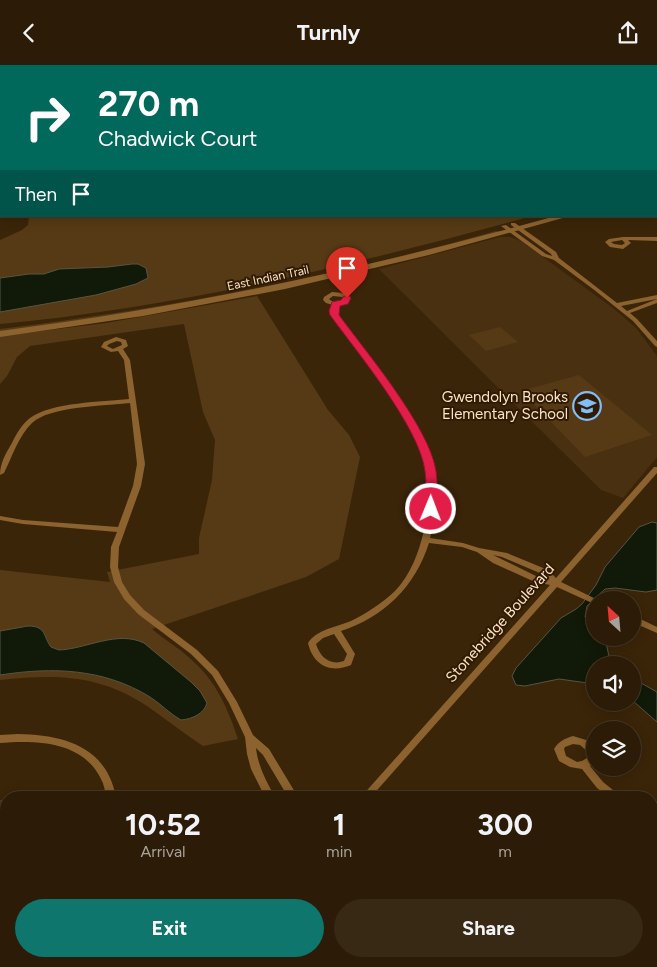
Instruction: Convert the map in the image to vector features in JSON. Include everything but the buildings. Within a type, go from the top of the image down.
[{"type":"main road","name":"East Indian Trail","points":[[0,334],[137,315],[240,297],[393,263],[512,228],[538,217]]},
{"type":"main road","name":"East Indian Trail","points":[[0,326],[139,308],[250,287],[562,217]]},
{"type":"street","points":[[512,228],[544,255],[556,259],[626,313],[642,326],[657,345]]},
{"type":"street","points":[[512,228],[554,253],[556,259]]},
{"type":"street","points":[[625,240],[657,239]]},
{"type":"street","points":[[616,305],[657,299]]},
{"type":"street","points":[[626,313],[657,299]]},
{"type":"street","points":[[336,304],[335,315],[388,389],[421,440],[430,470],[432,493],[426,540],[414,572],[402,588],[374,611],[336,631],[320,636],[312,643],[322,661],[332,667],[348,663],[351,654],[336,631]]},
{"type":"street","points":[[120,350],[127,360],[141,457],[140,473],[115,547],[114,561],[116,574],[122,589],[141,612],[194,651],[211,668],[225,687],[250,737],[266,752],[289,791]]},
{"type":"street","points":[[0,473],[26,426],[38,415],[54,410],[133,401]]},
{"type":"street","name":"Stonebridge Boulevard","points":[[371,791],[657,469]]},
{"type":"street","points":[[0,518],[23,523],[120,530]]},
{"type":"street","points":[[426,540],[463,545],[478,550],[496,561],[538,580],[556,583],[586,597]]},
{"type":"street","points":[[641,622],[657,630]]},
{"type":"street","points":[[250,737],[250,756],[254,769],[267,791]]},
{"type":"street","points":[[0,739],[28,738],[54,741],[82,751],[90,756],[103,771],[110,791]]},
{"type":"street","points":[[584,765],[596,782],[608,791]]},
{"type":"shaded area","points":[[29,217],[528,217],[401,251],[268,282],[135,307],[0,324],[0,240],[22,230],[28,225]]},
{"type":"shaded area","points":[[496,231],[500,232],[381,264],[158,309],[0,332],[0,329],[188,301],[312,277],[435,248]]},
{"type":"shaded area","name":"Gwendolyn Brooks Elementary School","points":[[500,237],[510,237],[521,241],[613,308],[636,328],[657,356],[657,457],[623,498],[601,490],[379,269]]},
{"type":"shaded area","points":[[138,264],[146,268],[148,278],[136,284],[96,295],[0,312],[0,278],[44,274],[59,269]]},
{"type":"shaded area","points":[[257,296],[328,410],[349,435],[360,457],[339,559],[306,577],[152,629],[192,660],[211,681],[227,709],[238,739],[203,746],[129,695],[94,682],[58,677],[0,680],[0,570],[110,582],[107,572],[199,554],[199,538],[212,480],[215,440],[203,412],[184,324],[30,346],[17,357],[7,376],[0,384],[0,336],[106,323]]},
{"type":"shaded area","points":[[500,327],[518,342],[486,351],[469,335]]},
{"type":"shaded area","points":[[579,375],[652,435],[585,457],[521,391]]},
{"type":"shaded area","points":[[652,522],[657,523],[657,590],[646,592],[615,588],[592,591],[605,567],[639,527]]},
{"type":"shaded area","points":[[586,599],[586,646],[607,646],[609,656],[586,656],[586,683],[559,679],[525,686],[516,685],[512,676],[516,668],[561,618],[582,604]]},
{"type":"shaded area","points":[[34,626],[42,630],[51,647],[59,650],[123,638],[144,643],[191,682],[200,691],[207,703],[197,715],[181,720],[150,697],[132,687],[96,675],[77,672],[39,671],[0,675],[0,631]]},
{"type":"shaded area","points":[[641,683],[657,692],[657,722],[641,708]]},
{"type":"place","name":"Gwendolyn Brooks Elementary School","points":[[587,406]]},
{"type":"route","points":[[347,298],[345,302],[336,304],[334,307],[335,315],[388,389],[421,440],[430,470],[431,509]]}]
